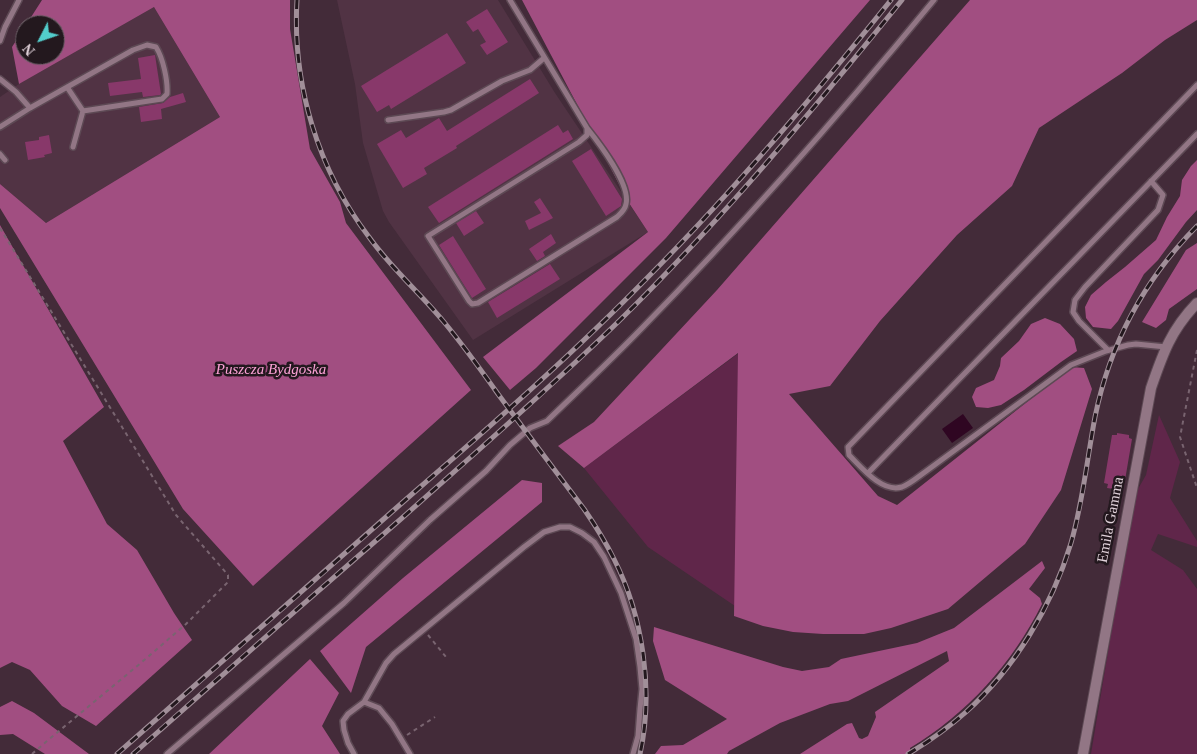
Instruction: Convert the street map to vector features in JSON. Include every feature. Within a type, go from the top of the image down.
[{"type":"street","name":"Emila Gamma","points":[[1083,754],[1151,388],[1166,347],[1177,327],[1197,303]]},
{"type":"lane","points":[[0,41],[19,0]]},
{"type":"lane","points":[[510,0],[587,128],[604,150],[622,182],[627,194],[627,204],[624,210],[617,216],[478,303],[472,304],[428,236],[580,142],[586,135],[587,128]]},
{"type":"lane","points":[[167,754],[344,604],[430,520],[486,471],[510,445],[530,428],[547,421],[642,329],[736,230],[934,0]]},
{"type":"lane","points":[[0,127],[133,50],[147,45],[156,47],[161,54],[167,88],[167,94],[162,99],[83,111]]},
{"type":"lane","points":[[388,120],[451,110],[502,81],[530,70],[544,58]]},
{"type":"lane","points":[[0,79],[16,92],[30,108]]},
{"type":"lane","points":[[1166,347],[1136,344],[1108,350],[1071,365],[903,486],[890,488],[880,484],[849,456],[848,447],[1197,86]]},
{"type":"lane","points":[[68,87],[83,111],[73,147]]},
{"type":"lane","points":[[868,473],[1197,134]]},
{"type":"lane","points":[[0,154],[4,160]]},
{"type":"lane","points":[[1108,350],[1079,321],[1073,312],[1075,300],[1158,210],[1163,195],[1151,181]]},
{"type":"lane","points":[[354,754],[344,730],[344,721],[348,714],[364,702],[386,663],[394,654],[544,532],[560,527],[570,527],[594,542],[604,557],[621,593],[636,640],[642,689],[638,736],[633,754]]},
{"type":"lane","points":[[364,702],[379,708],[392,724],[410,754]]},
{"type":"path","points":[[0,228],[176,515],[228,575],[228,582],[186,624],[32,754]]},
{"type":"path","points":[[1197,350],[1180,437],[1197,488]]},
{"type":"path","points":[[424,630],[446,657]]},
{"type":"path","points":[[401,739],[435,717]]},
{"type":"shaded area","points":[[337,0],[498,0],[555,93],[648,232],[473,340],[383,211],[363,143],[355,84]]},
{"type":"shaded area","points":[[154,7],[220,117],[46,223],[0,184],[0,97],[52,65],[65,65],[65,58]]},
{"type":"shaded area","points":[[739,353],[735,606],[648,547],[584,468]]},
{"type":"shaded area","points":[[963,414],[973,428],[952,443],[942,429]]},
{"type":"shaded area","points":[[1159,415],[1180,462],[1170,498],[1197,541],[1197,547],[1158,534],[1151,550],[1183,570],[1197,589],[1197,754],[1091,754],[1134,496],[1146,475]]},
{"type":"green space","name":"Puszcza Bydgoska","points":[[42,0],[290,0],[290,29],[310,149],[340,202],[346,223],[471,390],[253,586],[183,509],[0,208],[0,184],[46,223],[220,117],[154,7],[65,58],[65,15],[32,15]]},
{"type":"green space","points":[[522,0],[870,0],[666,238],[536,368],[510,390],[483,357],[648,232],[629,203]]},
{"type":"green space","points":[[970,0],[1197,0],[1197,20],[1165,40],[1122,73],[1039,128],[1012,186],[957,235],[880,321],[830,386],[789,394],[878,496],[897,505],[1071,367],[1084,368],[1092,389],[1061,490],[1025,544],[948,609],[891,628],[864,634],[793,632],[763,626],[734,616],[738,353],[584,468],[558,446],[594,422],[717,290]]},
{"type":"green space","name":"Puszcza Bydgoska","points":[[15,42],[15,63],[12,47]]},
{"type":"green space","name":"Puszcza Bydgoska","points":[[15,65],[52,65],[19,84]]},
{"type":"green space","points":[[1197,160],[1197,210],[1158,260],[1144,274],[1118,321],[1111,329],[1093,327],[1086,318],[1085,307],[1091,295],[1156,240],[1180,196],[1182,180]]},
{"type":"green space","points":[[0,225],[104,407],[63,441],[107,524],[137,550],[192,640],[96,726],[62,706],[30,670],[12,662],[0,668]]},
{"type":"green space","points":[[1197,243],[1197,289],[1169,309],[1166,320],[1156,328],[1142,322],[1186,250]]},
{"type":"green space","points":[[1045,318],[1060,324],[1074,339],[1077,351],[1001,405],[988,408],[976,407],[972,397],[976,388],[994,380],[1001,358],[1019,341],[1031,324]]},
{"type":"green space","points":[[522,480],[542,483],[542,502],[366,647],[351,693],[320,651],[403,578]]},
{"type":"green space","points":[[1042,561],[1045,568],[1029,589],[1040,598],[1042,604],[1017,647],[986,686],[969,703],[931,735],[910,748],[910,754],[800,754],[847,724],[852,723],[859,738],[862,739],[868,736],[876,717],[875,712],[949,661],[947,651],[848,701],[830,704],[780,723],[729,751],[727,754],[655,754],[661,746],[683,745],[727,719],[665,680],[653,641],[654,627],[783,667],[802,671],[829,667],[841,659],[917,643],[954,628]]},
{"type":"green space","points":[[310,659],[339,693],[322,726],[340,754],[209,754]]},
{"type":"green space","points":[[12,701],[34,713],[89,754],[45,754],[13,734],[0,735],[0,707]]},
{"type":"building","points":[[487,9],[508,42],[487,55],[480,45],[486,42],[478,29],[473,32],[466,22]]},
{"type":"building","points":[[447,33],[466,63],[391,109],[389,105],[377,112],[361,86]]},
{"type":"building","points":[[155,55],[160,95],[143,97],[142,92],[110,96],[108,83],[141,79],[138,58]]},
{"type":"building","points":[[530,79],[539,93],[424,168],[427,174],[403,188],[377,144],[401,130],[406,138],[439,118],[447,131]]},
{"type":"building","points":[[183,93],[186,102],[161,109],[162,119],[141,122],[139,107],[163,103],[170,97]]},
{"type":"building","points":[[558,125],[563,133],[568,130],[573,139],[439,223],[428,207]]},
{"type":"building","points":[[49,135],[52,153],[44,155],[45,157],[28,160],[25,142],[39,140],[39,137]]},
{"type":"building","points":[[591,149],[622,199],[621,206],[606,216],[572,161]]},
{"type":"building","points":[[540,198],[553,218],[529,230],[525,221],[541,213],[534,202]]},
{"type":"building","points":[[476,211],[484,223],[464,236],[456,223]]},
{"type":"building","points":[[551,234],[556,243],[543,252],[545,256],[537,261],[529,249]]},
{"type":"building","points":[[453,236],[486,289],[472,298],[439,245]]},
{"type":"building","points":[[550,264],[560,279],[497,318],[488,302]]},
{"type":"building","points":[[1117,433],[1129,435],[1129,438],[1132,439],[1124,486],[1121,486],[1120,490],[1107,488],[1108,484],[1104,483],[1112,435],[1117,435]]},
{"type":"railway","points":[[297,0],[299,63],[304,94],[322,155],[351,211],[396,270],[435,311],[465,349],[584,509],[614,559],[632,605],[639,629],[643,654],[646,705],[640,754]]},
{"type":"railway","points":[[117,754],[503,414],[622,303],[745,174],[891,0]]},
{"type":"railway","points":[[133,754],[484,445],[619,321],[730,205],[800,124],[902,0]]},
{"type":"railway","points":[[908,754],[952,724],[984,695],[1016,656],[1030,635],[1053,590],[1071,543],[1082,496],[1095,417],[1110,364],[1120,338],[1145,291],[1161,268],[1197,226]]}]
